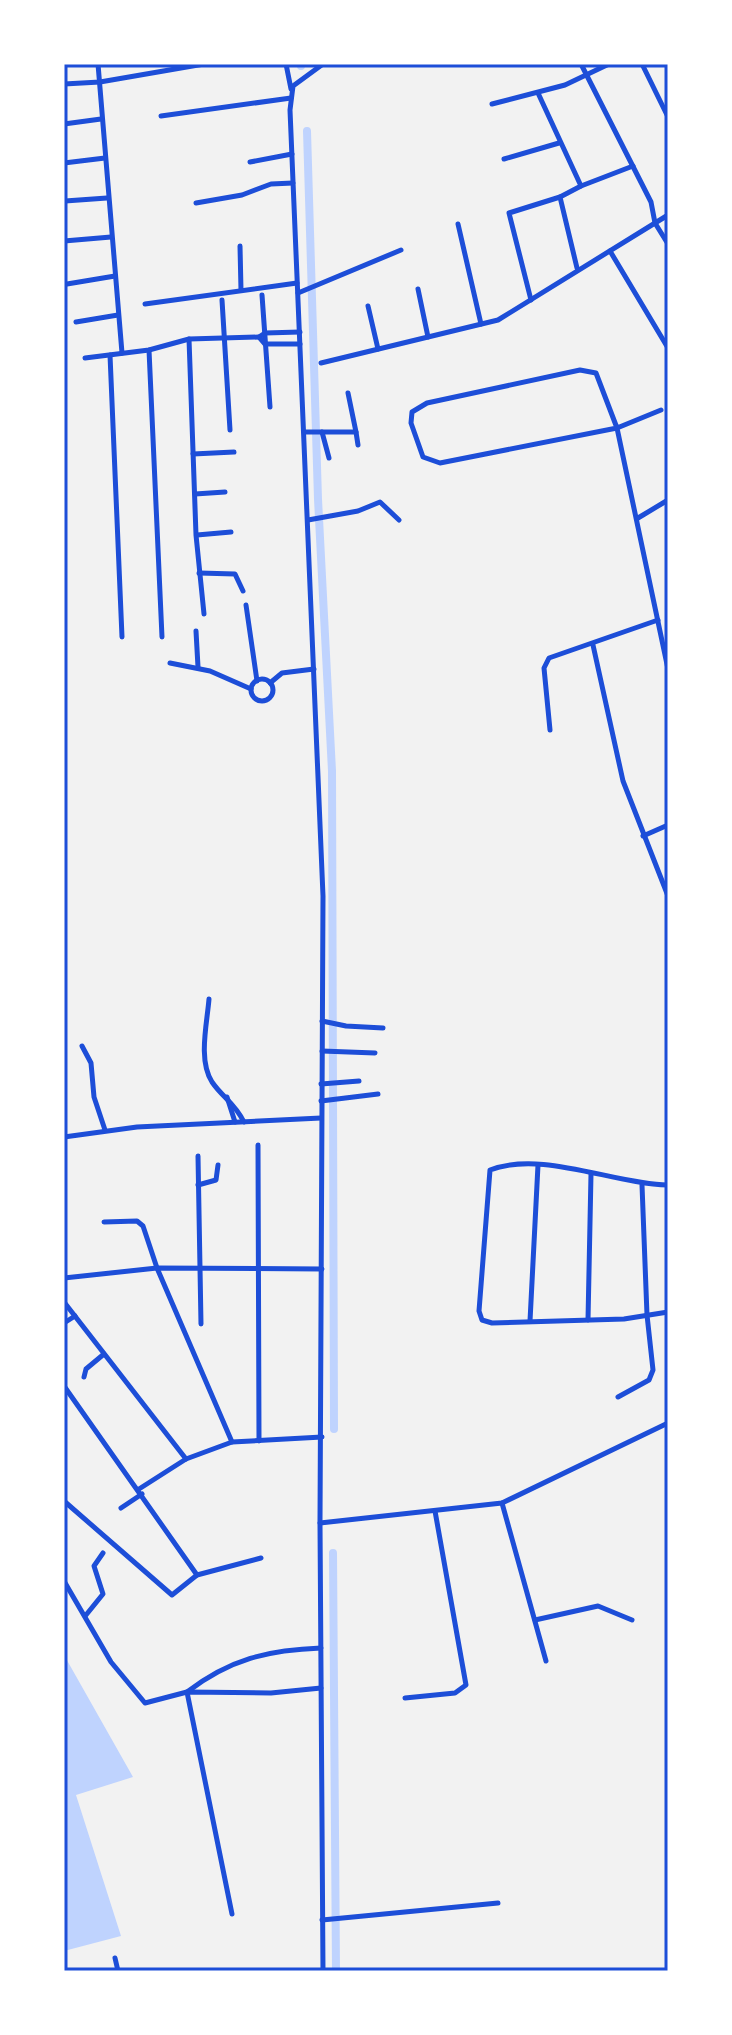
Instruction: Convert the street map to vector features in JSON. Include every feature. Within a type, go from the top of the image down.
[{"type":"street","points":[[98,64],[122,353]]},
{"type":"street","points":[[64,84],[100,82],[204,64]]},
{"type":"street","points":[[286,64],[291,90],[297,283],[300,292],[300,344],[311,520],[328,1022],[321,1118],[323,1971]]},
{"type":"street","points":[[291,90],[305,75],[323,64]]},
{"type":"street","points":[[581,64],[651,202],[655,223],[668,244]]},
{"type":"street","points":[[492,104],[538,93],[587,76],[609,64]]},
{"type":"street","points":[[642,64],[668,117]]},
{"type":"street","points":[[538,93],[581,186]]},
{"type":"street","points":[[161,116],[291,98]]},
{"type":"street","points":[[64,124],[101,119]]},
{"type":"street","points":[[504,159],[559,143]]},
{"type":"street","points":[[250,162],[292,154]]},
{"type":"street","points":[[64,163],[105,158]]},
{"type":"street","points":[[531,300],[509,213],[560,197],[633,166]]},
{"type":"street","points":[[196,203],[242,195],[271,184],[293,183]]},
{"type":"street","points":[[560,197],[577,269]]},
{"type":"street","points":[[65,201],[108,198]]},
{"type":"street","points":[[321,363],[481,324],[510,314],[577,269],[668,215]]},
{"type":"street","points":[[458,224],[481,324]]},
{"type":"street","points":[[64,241],[111,237]]},
{"type":"street","points":[[240,246],[241,290]]},
{"type":"street","points":[[300,292],[401,250]]},
{"type":"street","points":[[610,251],[668,348]]},
{"type":"street","points":[[67,284],[115,276]]},
{"type":"street","points":[[145,304],[297,283]]},
{"type":"street","points":[[418,289],[428,337]]},
{"type":"street","points":[[262,295],[270,407]]},
{"type":"street","points":[[222,300],[230,430]]},
{"type":"street","points":[[368,306],[378,349]]},
{"type":"street","points":[[76,322],[118,315]]},
{"type":"street","points":[[85,358],[149,350],[189,339],[259,337],[265,333],[300,332]]},
{"type":"street","points":[[259,337],[265,344],[300,344]]},
{"type":"street","points":[[189,339],[196,535],[204,614]]},
{"type":"street","points":[[149,350],[162,637]]},
{"type":"street","points":[[110,355],[122,637]]},
{"type":"street","points":[[661,410],[617,428],[440,463],[423,457],[411,423],[412,412],[427,403],[589,370],[600,378],[617,428],[668,669]]},
{"type":"street","points":[[348,393],[358,445]]},
{"type":"street","points":[[306,432],[356,432]]},
{"type":"street","points":[[320,432],[329,458]]},
{"type":"street","points":[[193,454],[234,452]]},
{"type":"street","points":[[195,494],[225,492]]},
{"type":"street","points":[[638,518],[668,500]]},
{"type":"street","points":[[311,520],[358,511],[380,502],[399,520]]},
{"type":"street","points":[[196,535],[231,532]]},
{"type":"street","points":[[199,573],[235,574],[243,591]]},
{"type":"street","points":[[246,605],[257,681],[251,689]]},
{"type":"street","points":[[550,730],[545,663],[554,655],[593,645],[658,620]]},
{"type":"street","points":[[196,631],[198,667]]},
{"type":"street","points":[[593,645],[613,741],[643,836],[668,896]]},
{"type":"street","points":[[170,663],[198,667],[251,689],[255,699],[265,701],[272,693],[270,683]]},
{"type":"street","points":[[257,681],[270,683],[282,673],[314,669]]},
{"type":"street","points":[[643,836],[668,825]]},
{"type":"street","points":[[209,999],[207,1064],[210,1077],[233,1101],[244,1122]]},
{"type":"street","points":[[328,1022],[383,1028]]},
{"type":"street","points":[[82,1046],[91,1063],[94,1097],[105,1130]]},
{"type":"street","points":[[328,1051],[375,1053]]},
{"type":"street","points":[[324,1084],[359,1081]]},
{"type":"street","points":[[324,1100],[378,1094]]},
{"type":"street","points":[[227,1096],[235,1122]]},
{"type":"street","points":[[64,1137],[105,1130],[321,1118]]},
{"type":"street","points":[[258,1145],[259,1441]]},
{"type":"street","points":[[198,1156],[201,1324]]},
{"type":"street","points":[[198,1185],[213,1183],[218,1165]]},
{"type":"street","points":[[530,1321],[538,1165]]},
{"type":"street","points":[[668,1185],[642,1185],[538,1165],[490,1170],[479,1311],[485,1322],[588,1320],[668,1312]]},
{"type":"street","points":[[588,1320],[591,1174]]},
{"type":"street","points":[[618,1397],[649,1380],[652,1375],[642,1185]]},
{"type":"street","points":[[104,1222],[137,1221],[143,1226],[157,1268],[232,1442]]},
{"type":"street","points":[[64,1278],[157,1268],[322,1269]]},
{"type":"street","points":[[64,1302],[186,1459]]},
{"type":"street","points":[[64,1323],[75,1316]]},
{"type":"street","points":[[84,1377],[86,1369],[104,1354]]},
{"type":"street","points":[[64,1386],[197,1575]]},
{"type":"street","points":[[320,1523],[502,1503],[668,1423]]},
{"type":"street","points":[[121,1508],[186,1459],[232,1442],[322,1437]]},
{"type":"street","points":[[64,1501],[172,1595],[197,1575],[261,1558]]},
{"type":"street","points":[[502,1503],[546,1661]]},
{"type":"street","points":[[405,1698],[455,1693],[466,1685],[435,1511]]},
{"type":"street","points":[[86,1615],[103,1594],[94,1566],[103,1553]]},
{"type":"street","points":[[64,1581],[111,1662],[145,1703],[187,1692],[254,1655],[321,1648]]},
{"type":"street","points":[[535,1620],[592,1606],[605,1608],[632,1620]]},
{"type":"street","points":[[187,1692],[271,1693],[321,1688]]},
{"type":"street","points":[[187,1692],[232,1914]]},
{"type":"street","points":[[322,1920],[498,1903]]},
{"type":"street","points":[[115,1958],[118,1971]]},
{"type":"water","points":[[64,1655],[133,1777],[76,1795],[121,1936],[64,1951]]},
{"type":"waterway","points":[[307,131],[318,499],[332,771],[334,1429]]},
{"type":"waterway","points":[[333,1553],[336,1971]]}]
